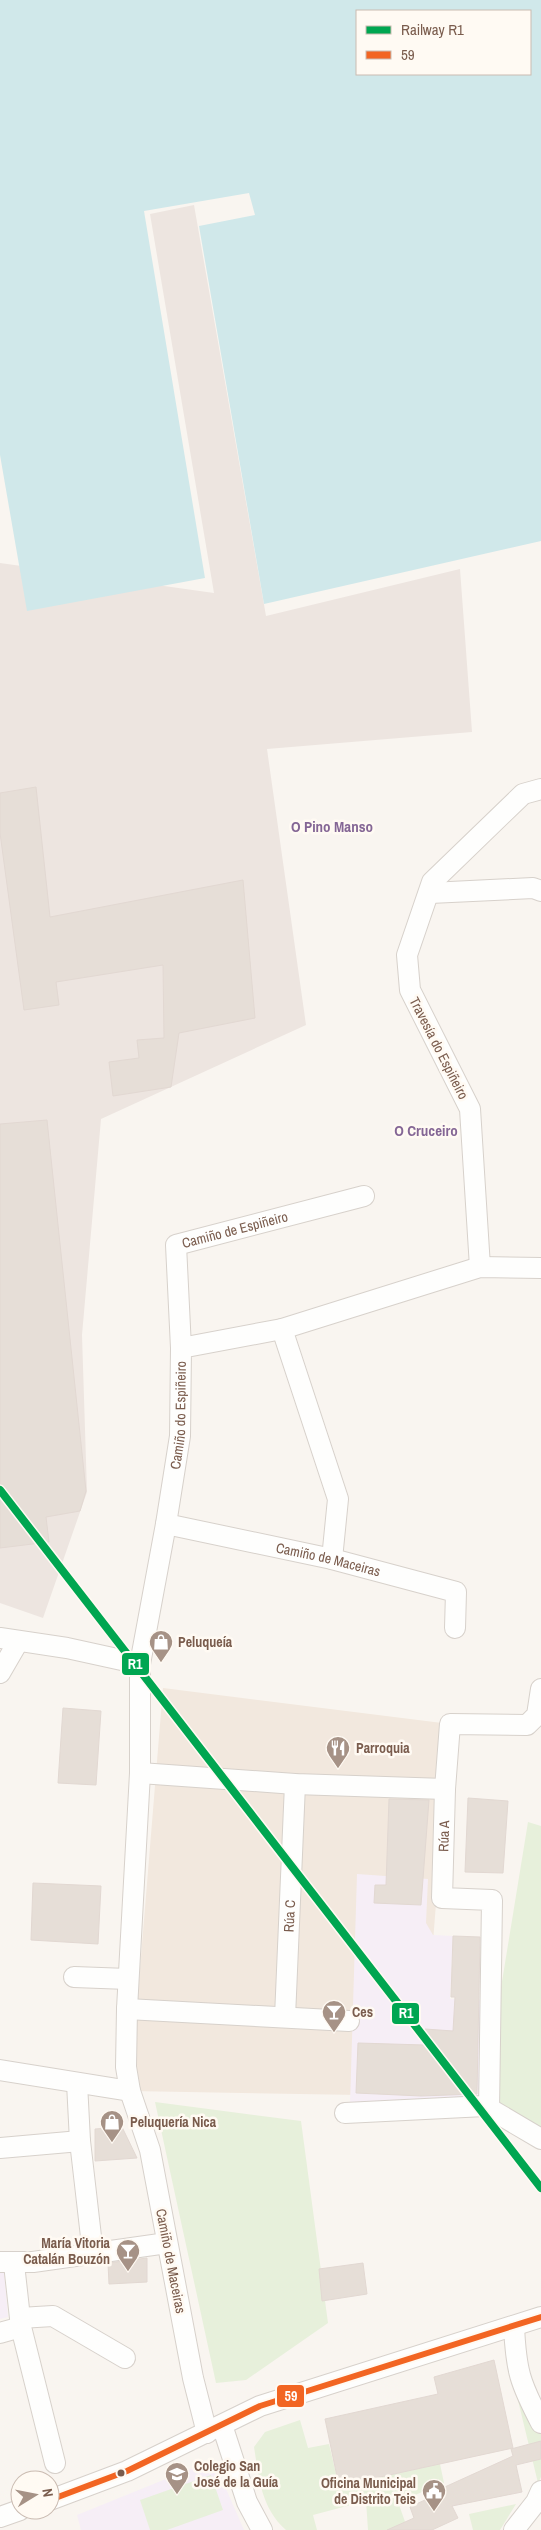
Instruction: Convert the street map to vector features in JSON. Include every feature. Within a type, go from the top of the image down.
[{"type":"street","name":"Travesía do Espiñeiro","points":[[480,1267],[470,1109],[410,990],[407,955],[430,893],[432,882],[523,794],[541,789]]},
{"type":"street","points":[[430,893],[533,888],[541,891]]},
{"type":"street","name":"Camiño de Espiñeiro","points":[[181,1348],[176,1245],[364,1196]]},
{"type":"street","name":"Camiño do Espiñeiro","points":[[166,1524],[180,1436],[181,1348],[282,1329],[480,1267],[541,1268]]},
{"type":"street","points":[[282,1329],[338,1499],[332,1559]]},
{"type":"street","points":[[0,1673],[9,1640],[67,1648],[140,1664],[166,1524]]},
{"type":"street","name":"Camiño de Maceiras","points":[[166,1524],[332,1559],[456,1592],[456,1628]]},
{"type":"street","name":"Camiño de Maceiras","points":[[140,1664],[140,1773],[128,1979],[126,2067],[130,2090],[150,2150],[193,2378],[247,2502],[262,2530]]},
{"type":"street","name":"Rúa A","points":[[489,2110],[492,1900],[442,1898],[445,1789],[450,1724],[527,1725],[537,1715],[541,1688]]},
{"type":"street","points":[[140,1773],[295,1784],[445,1789]]},
{"type":"street","name":"Rúa C","points":[[285,2017],[295,1784]]},
{"type":"street","points":[[74,1977],[128,1979]]},
{"type":"street","points":[[127,2009],[348,2021]]},
{"type":"street","points":[[0,2070],[130,2090]]},
{"type":"street","points":[[77,2083],[80,2141],[94,2254]]},
{"type":"street","points":[[345,2113],[485,2106],[541,2138]]},
{"type":"street","points":[[0,2148],[80,2141]]},
{"type":"street","points":[[55,2463],[7,2263],[94,2254],[168,2243]]},
{"type":"street","points":[[0,2332],[20,2323],[53,2316],[125,2358]]},
{"type":"street","points":[[60,2496],[127,2471],[260,2406],[541,2317]]},
{"type":"street","points":[[514,2326],[516,2367],[522,2388],[541,2423]]},
{"type":"street","points":[[514,2530],[536,2502],[541,2491]]},
{"type":"shaded area","points":[[194,205],[266,616],[460,569],[472,732],[267,749],[306,1025],[101,1119],[82,1335],[87,1492],[43,1618],[0,1603],[0,563],[214,593],[150,214]]},
{"type":"shaded area","points":[[163,1688],[450,1724],[421,2096],[130,2091]]},
{"type":"shaded area","points":[[357,1874],[428,1879],[426,1923],[433,1935],[453,1936],[450,1999],[487,2001],[483,2098],[350,2105]]},
{"type":"shaded area","points":[[0,2271],[4,2272],[8,2317],[0,2319]]},
{"type":"shaded area","name":"Colegio San José de la Guía","points":[[209,2467],[220,2475],[244,2530],[81,2530],[77,2515],[193,2468]]},
{"type":"green space","points":[[528,1822],[541,1826],[541,2130],[483,2098]]},
{"type":"green space","points":[[155,2102],[301,2121],[328,2323],[246,2380],[216,2383]]},
{"type":"green space","points":[[515,2388],[541,2434],[541,2477],[538,2483]]},
{"type":"green space","points":[[300,2420],[308,2448],[329,2444],[339,2486],[440,2464],[444,2483],[398,2502],[408,2530],[368,2530],[366,2501],[313,2515],[317,2530],[286,2530],[271,2512],[262,2492],[254,2447],[265,2432]]},
{"type":"green space","points":[[211,2475],[223,2510],[167,2530],[150,2530],[140,2500]]},
{"type":"green space","points":[[516,2504],[500,2530],[473,2530],[469,2514]]},
{"type":"water","points":[[0,0],[541,0],[541,541],[264,604],[199,226],[255,215],[249,193],[144,211],[205,578],[27,611],[0,455]]},
{"type":"building","points":[[36,787],[50,917],[243,880],[255,1018],[179,1033],[171,1087],[113,1096],[109,1062],[139,1058],[137,1040],[164,1038],[163,965],[56,982],[59,1005],[24,1010],[0,833],[0,793]]},
{"type":"building","points":[[47,1120],[86,1491],[80,1511],[46,1517],[49,1542],[0,1548],[0,1124]]},
{"type":"building","points":[[63,1708],[101,1711],[96,1785],[58,1783]]},
{"type":"building","points":[[468,1798],[508,1801],[503,1873],[465,1872]]},
{"type":"building","points":[[389,1799],[429,1800],[421,1905],[374,1903],[375,1885],[386,1885]]},
{"type":"building","points":[[33,1883],[101,1886],[98,1944],[31,1940]]},
{"type":"building","points":[[453,1936],[480,1937],[477,2094],[421,2096],[356,2093],[358,2043],[424,2045],[425,2029],[453,2031],[455,1997],[451,1997]]},
{"type":"building","name":"Peluquería Nica","points":[[122,2127],[137,2158],[95,2161],[95,2129]]},
{"type":"building","name":"María Vitoria Catalán Bouzón","points":[[147,2258],[147,2282],[109,2284],[108,2263]]},
{"type":"building","points":[[363,2263],[367,2294],[322,2301],[319,2269]]},
{"type":"building","points":[[494,2360],[513,2448],[339,2486],[325,2419],[438,2394],[434,2377]]},
{"type":"building","points":[[541,2441],[541,2459],[516,2465],[522,2492],[452,2506],[458,2518],[432,2530],[387,2530],[414,2518],[410,2507],[427,2499],[425,2496],[513,2456],[511,2449]]},
{"type":"rail line","name":"R1","points":[[0,1490],[541,2188]]},
{"type":"transit line","name":"59","points":[[60,2496],[127,2471],[260,2406],[541,2317]]},
{"type":"place","name":"Peluqueía","points":[[161,1663]]},
{"type":"place","name":"Parroquia","points":[[338,1769]]},
{"type":"place","name":"Ces","points":[[334,2033]]},
{"type":"place","name":"Peluquería Nica","points":[[112,2143]]},
{"type":"place","name":"María Vitoria Catalán Bouzón","points":[[128,2272]]},
{"type":"place","name":"Colegio San José de la Guía","points":[[177,2495]]},
{"type":"place","name":"Oficina Municipal de Distrito Teis","points":[[434,2512]]},
{"type":"district","name":"O Pino Manso","points":[[332,826]]},
{"type":"district","name":"O Cruceiro","points":[[426,1130]]}]
